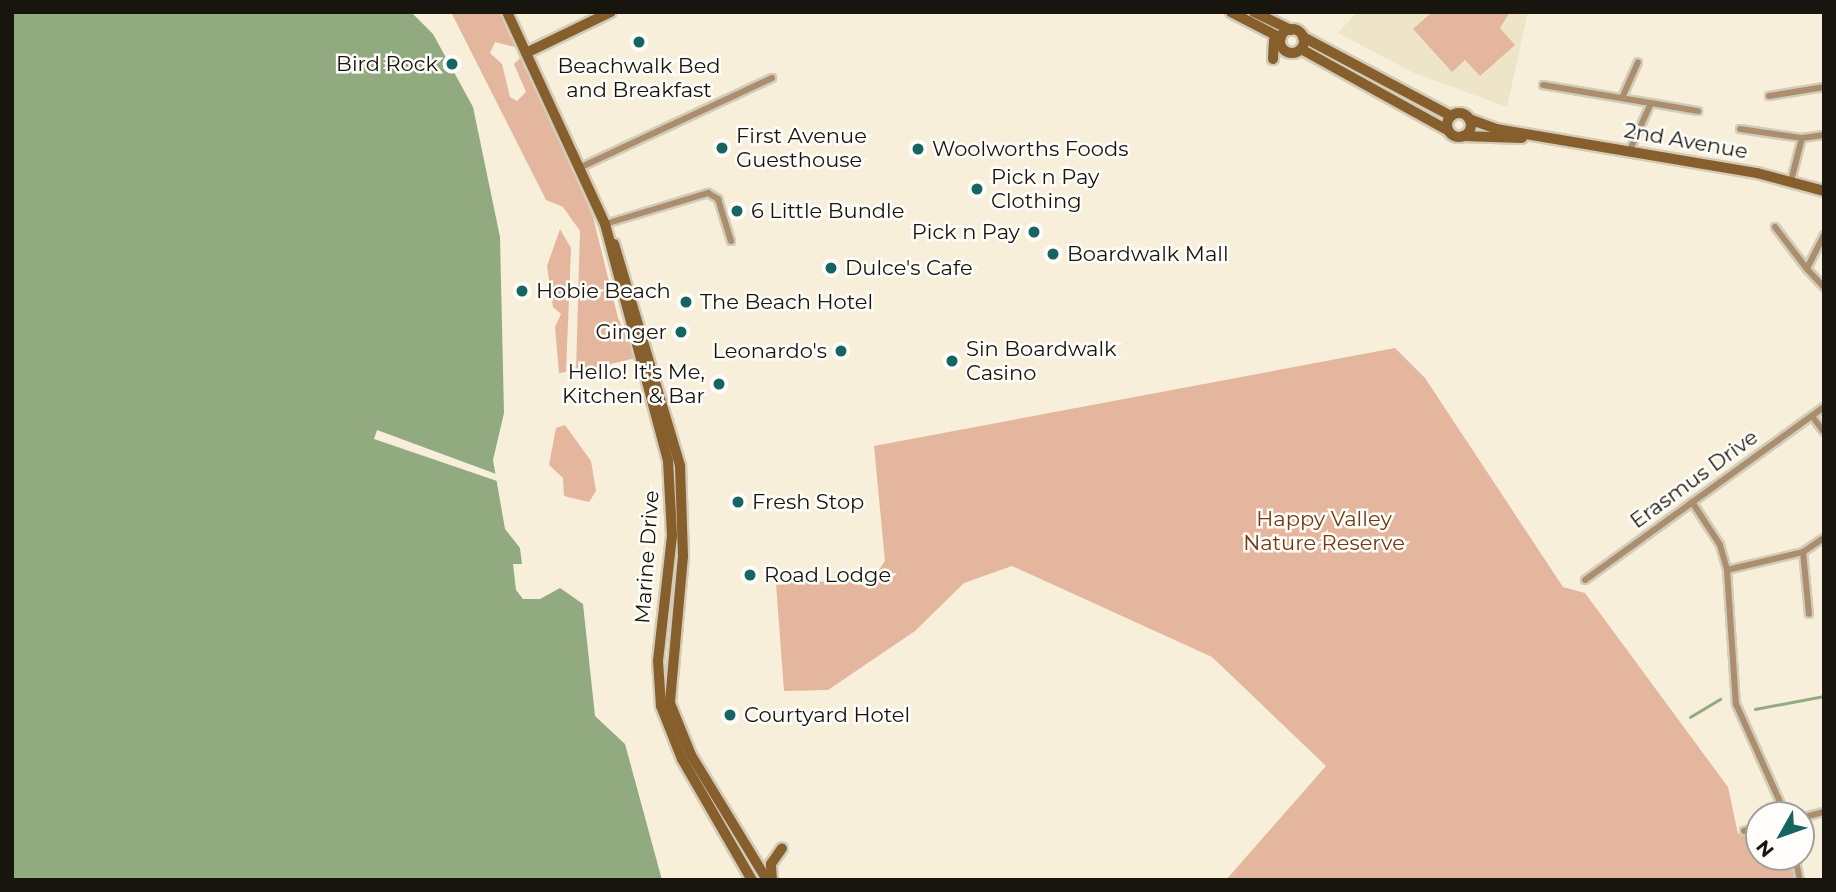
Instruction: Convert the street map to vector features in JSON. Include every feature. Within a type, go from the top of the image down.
[{"type":"main road","name":"Marine Drive","points":[[507,12],[605,224],[670,472],[672,536],[658,662],[661,706],[682,759],[752,880]]},
{"type":"main road","points":[[526,53],[611,12]]},
{"type":"main road","name":"2nd Avenue","points":[[1231,12],[1252,16],[1291,30],[1451,116],[1540,137],[1630,150],[1791,181],[1824,191]]},
{"type":"main road","points":[[1252,16],[1273,37],[1273,59]]},
{"type":"main road","name":"2nd Avenue","points":[[1252,16],[1281,38],[1287,52],[1301,49],[1449,131],[1464,136],[1540,137]]},
{"type":"main road","points":[[1281,38],[1291,30]]},
{"type":"main road","points":[[1301,49],[1303,37]]},
{"type":"main road","points":[[1449,131],[1451,116]]},
{"type":"main road","points":[[1464,136],[1468,119]]},
{"type":"main road","name":"Marine Drive","points":[[608,235],[654,375],[681,487],[670,703],[691,755],[769,880]]},
{"type":"main road","points":[[769,880],[771,864],[782,848]]},
{"type":"street","points":[[1622,98],[1638,62]]},
{"type":"street","points":[[579,168],[772,78]]},
{"type":"street","points":[[1543,85],[1698,111]]},
{"type":"street","points":[[1769,96],[1824,87]]},
{"type":"street","points":[[1630,150],[1651,103]]},
{"type":"street","points":[[1740,129],[1802,138],[1824,135]]},
{"type":"street","points":[[1791,181],[1802,138]]},
{"type":"street","points":[[605,224],[708,193],[718,200],[731,241]]},
{"type":"street","points":[[1775,227],[1807,270],[1824,287]]},
{"type":"street","points":[[1807,270],[1824,235]]},
{"type":"street","name":"Erasmus Drive","points":[[1585,580],[1824,407]]},
{"type":"street","points":[[1812,416],[1824,432]]},
{"type":"street","points":[[1692,502],[1720,545],[1727,570],[1736,704],[1780,801]]},
{"type":"street","points":[[1727,570],[1803,552],[1824,538]]},
{"type":"street","points":[[1803,552],[1809,614]]},
{"type":"shaded area","points":[[12,12],[411,12],[433,34],[473,107],[500,237],[504,413],[493,460],[505,529],[520,548],[522,564],[513,564],[516,590],[523,599],[540,599],[560,588],[583,604],[595,716],[625,744],[662,880],[12,880]]},
{"type":"shaded area","points":[[1357,12],[1528,12],[1507,107],[1414,73],[1338,33]]},
{"type":"green space","points":[[451,12],[501,12],[515,47],[495,42],[490,53],[502,64],[510,97],[517,101],[526,92],[514,64],[522,56],[593,217],[618,318],[636,358],[576,372],[580,231],[563,207],[546,200]]},
{"type":"green space","points":[[1432,12],[1510,12],[1500,28],[1515,45],[1480,76],[1465,60],[1452,72],[1413,29]]},
{"type":"green space","points":[[560,229],[571,248],[566,372],[559,373],[555,327],[561,314],[553,307],[547,266]]},
{"type":"green space","name":"Happy Valley Nature Reserve","points":[[1395,348],[1425,378],[1563,587],[1585,593],[1728,787],[1738,834],[1745,834],[1745,871],[1793,871],[1795,880],[1226,880],[1326,766],[1212,657],[1012,566],[964,583],[915,631],[828,690],[784,691],[776,583],[872,580],[885,561],[874,446]]},
{"type":"green space","points":[[565,425],[591,461],[596,491],[589,502],[564,496],[563,478],[549,465],[556,428]]},
{"type":"pier","points":[[377,430],[499,475],[500,482],[374,439]]},
{"type":"waterway","points":[[1755,709],[1824,696]]},
{"type":"waterway","points":[[1690,717],[1720,699]]},
{"type":"place","name":"Beachwalk Bed and Breakfast","points":[[639,42]]},
{"type":"place","name":"Bird Rock","points":[[452,64]]},
{"type":"place","name":"First Avenue Guesthouse","points":[[722,148]]},
{"type":"place","name":"Woolworths Foods","points":[[918,149]]},
{"type":"place","name":"Pick n Pay Clothing","points":[[977,189]]},
{"type":"place","name":"6 Little Bundle","points":[[737,211]]},
{"type":"place","name":"Pick n Pay","points":[[1034,232]]},
{"type":"place","name":"Boardwalk Mall","points":[[1053,254]]},
{"type":"place","name":"Dulce's Cafe","points":[[831,268]]},
{"type":"place","name":"Hobie Beach","points":[[522,291]]},
{"type":"place","name":"The Beach Hotel","points":[[686,302]]},
{"type":"place","name":"Ginger","points":[[681,332]]},
{"type":"place","name":"Leonardo's","points":[[841,351]]},
{"type":"place","name":"Sin Boardwalk Casino","points":[[952,361]]},
{"type":"place","name":"Hello! It's Me, Kitchen & Bar","points":[[719,384]]},
{"type":"place","name":"Fresh Stop","points":[[738,502]]},
{"type":"place","name":"Road Lodge","points":[[750,575]]},
{"type":"place","name":"Courtyard Hotel","points":[[730,715]]}]
